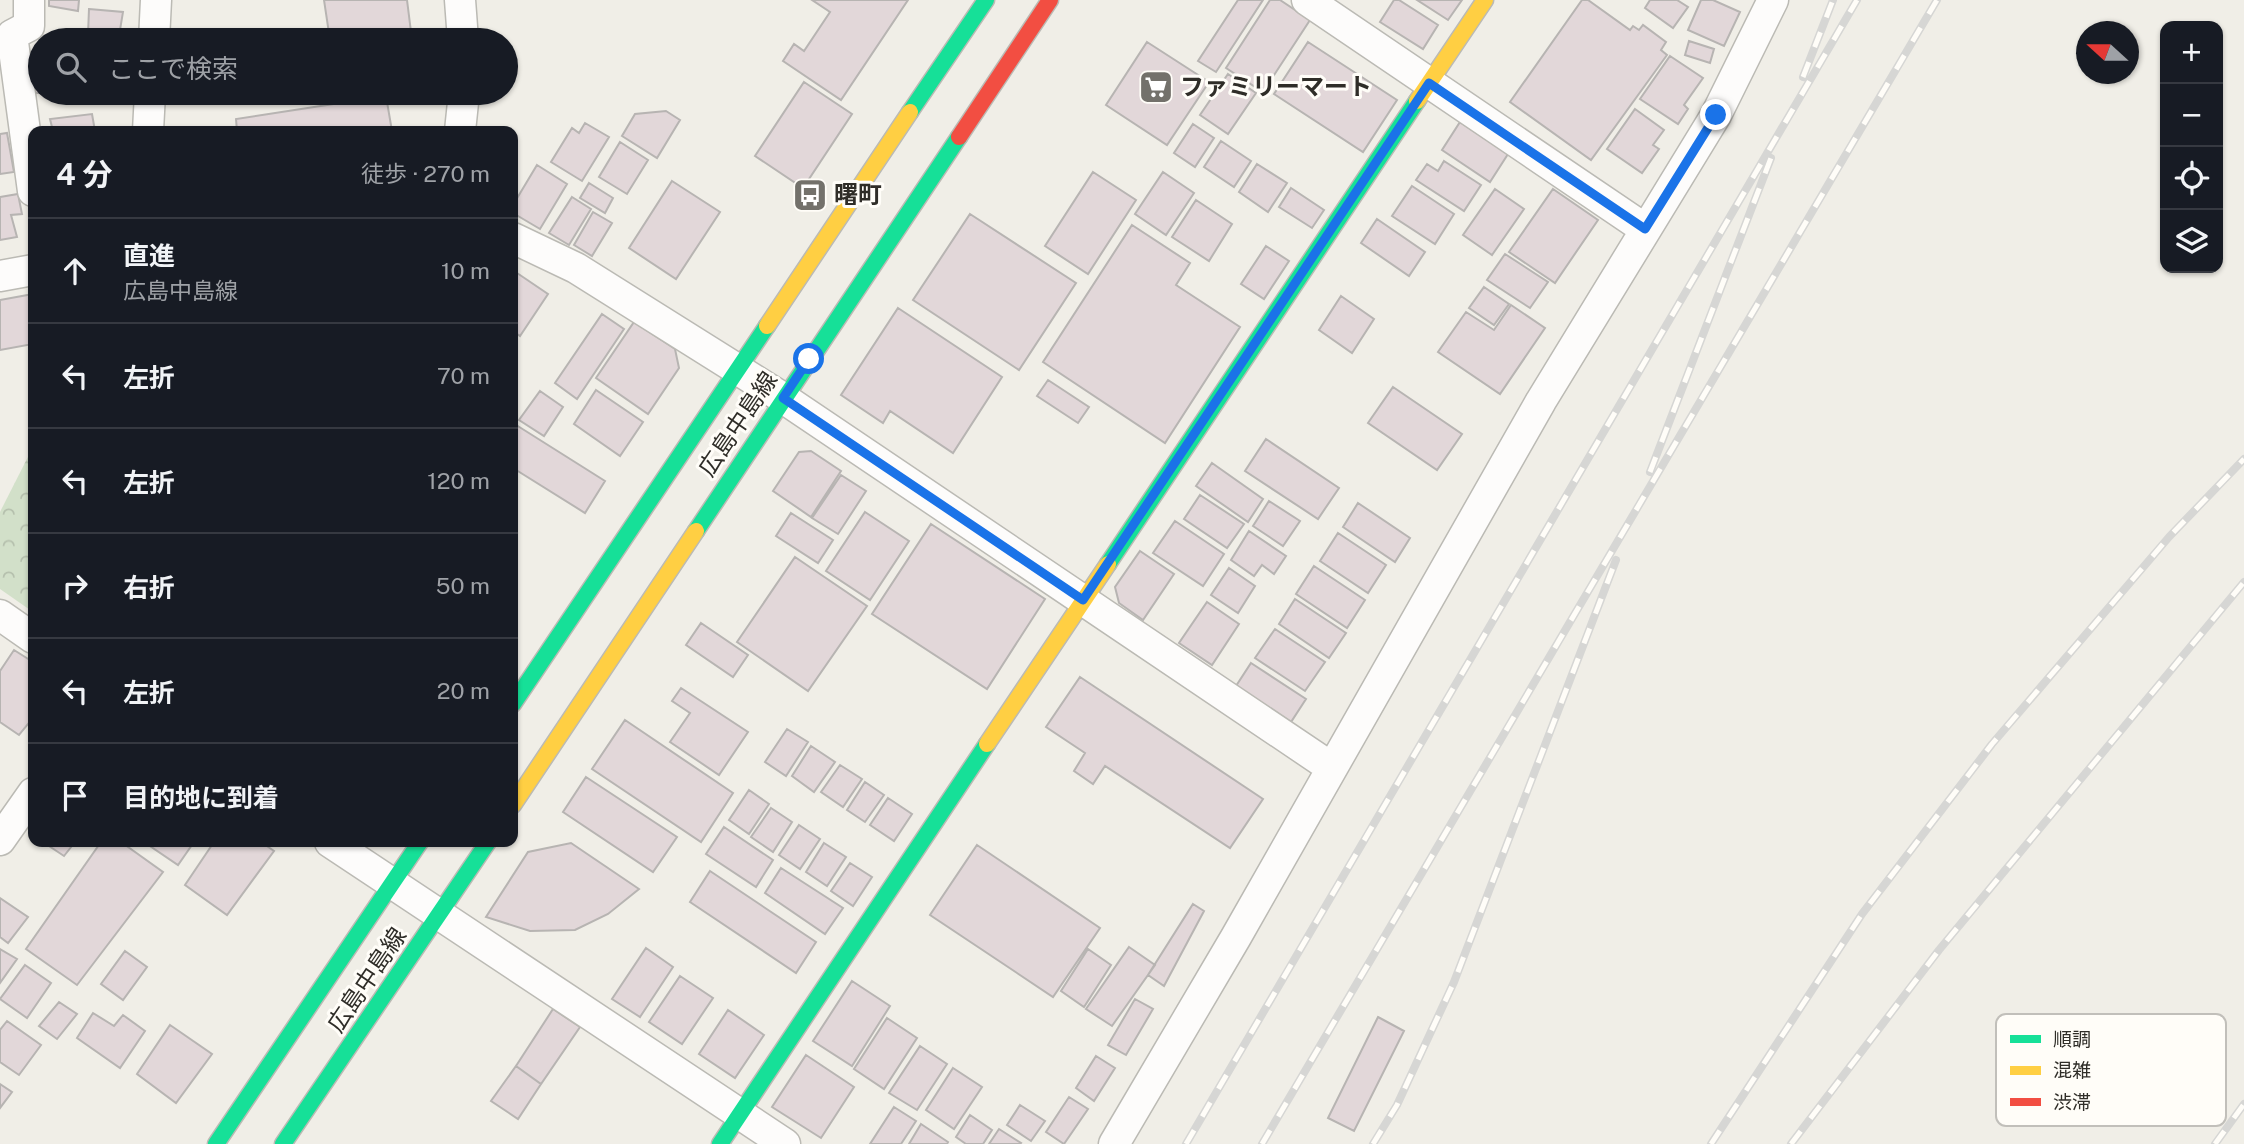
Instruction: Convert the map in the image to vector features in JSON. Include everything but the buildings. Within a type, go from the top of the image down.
[{"type":"main road","name":"広島中島線","points":[[518,697],[986,0]]},
{"type":"main road","name":"広島中島線","points":[[518,797],[1049,0]]},
{"type":"main road","points":[[720,1144],[1485,0]]},
{"type":"main road","name":"広島中島線","points":[[216,1144],[417,847]]},
{"type":"main road","name":"広島中島線","points":[[283,1144],[485,847]]},
{"type":"street","points":[[28,154],[12,35],[29,26],[29,0]]},
{"type":"street","points":[[155,28],[156,0]]},
{"type":"street","points":[[460,0],[462,28]]},
{"type":"street","points":[[1307,0],[1645,229]]},
{"type":"street","points":[[1114,1144],[1541,401],[1716,115],[1773,0]]},
{"type":"street","points":[[148,126],[149,105]]},
{"type":"street","points":[[461,126],[463,105]]},
{"type":"street","points":[[518,239],[576,268],[783,398],[1332,768]]},
{"type":"street","points":[[0,275],[28,272]]},
{"type":"street","points":[[0,615],[28,635]]},
{"type":"street","points":[[0,840],[28,800]]},
{"type":"street","points":[[338,847],[785,1144]]},
{"type":"green space","points":[[28,457],[28,609],[0,589],[0,512]]},
{"type":"railway","points":[[1803,77],[1833,0]]},
{"type":"railway","points":[[1186,1144],[1857,0]]},
{"type":"railway","points":[[1262,1144],[1937,0]]},
{"type":"railway","points":[[1650,472],[1771,158]]},
{"type":"railway","points":[[1711,1144],[1862,914],[1992,744],[2169,537],[2244,459]]},
{"type":"railway","points":[[1373,1144],[1397,1105],[1454,982],[1616,560]]},
{"type":"railway","points":[[1791,1144],[1939,950],[2244,582]]},
{"type":"railway","points":[[2215,1144],[2244,1104]]},
{"type":"traffic: fast","points":[[910,112],[986,0]]},
{"type":"traffic: fast","points":[[1108,564],[1417,101]]},
{"type":"traffic: fast","points":[[696,531],[959,137]]},
{"type":"traffic: fast","points":[[518,697],[767,326]]},
{"type":"traffic: fast","points":[[720,1144],[987,744]]},
{"type":"traffic: fast","points":[[216,1144],[417,847]]},
{"type":"traffic: fast","points":[[283,1144],[485,847]]},
{"type":"traffic: slow","points":[[1417,101],[1485,0]]},
{"type":"traffic: slow","points":[[767,326],[910,112]]},
{"type":"traffic: slow","points":[[518,798],[696,531]]},
{"type":"traffic: slow","points":[[987,744],[1108,564]]},
{"type":"traffic: jam","points":[[959,137],[1050,0]]},
{"type":"place","name":"ファミリーマート","points":[[1156,87]]},
{"type":"place","name":"曙町","points":[[810,195]]},
{"type":"route","points":[[809,359],[783,398],[1083,600],[1429,83],[1645,229],[1716,115]]}]
